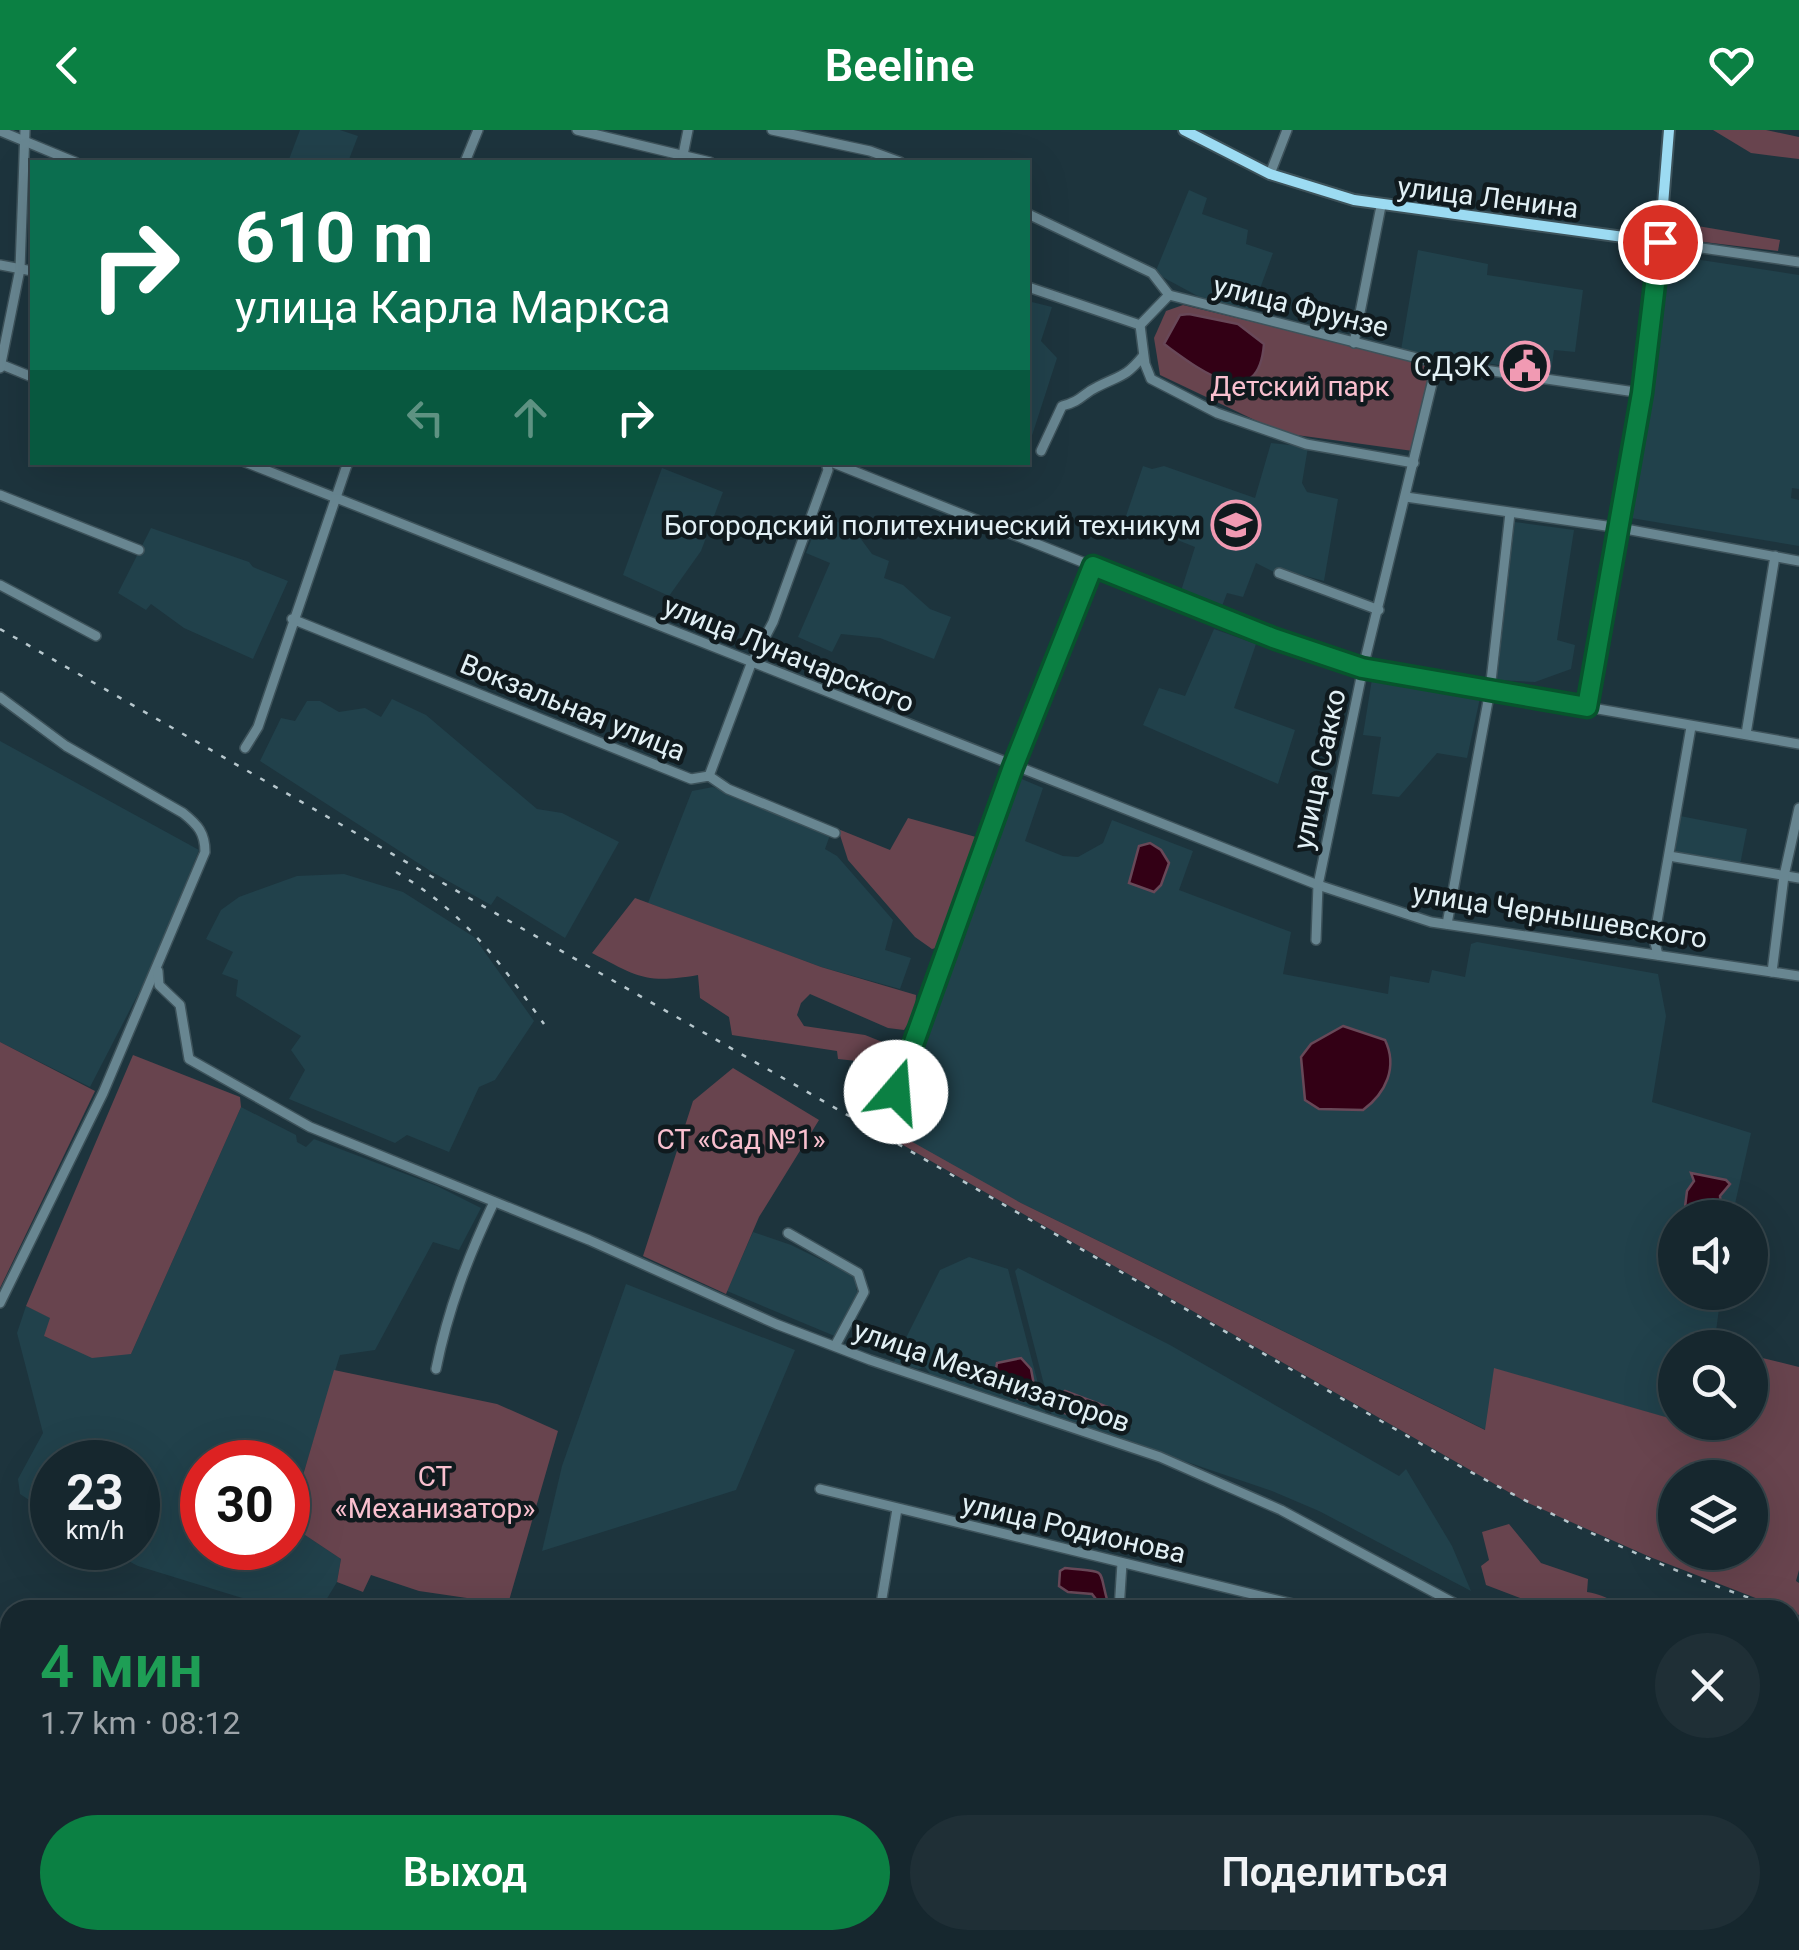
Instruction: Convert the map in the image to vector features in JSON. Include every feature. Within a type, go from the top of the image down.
[{"type":"main road","name":"улица Ленина","points":[[1184,130],[1270,174],[1380,206],[1660,242]]},
{"type":"main road","points":[[1660,242],[1669,130]]},
{"type":"street","points":[[466,160],[478,130]]},
{"type":"street","points":[[576,130],[703,160]]},
{"type":"street","points":[[684,155],[688,130]]},
{"type":"street","points":[[772,130],[895,160]]},
{"type":"street","points":[[1270,174],[1286,130]]},
{"type":"street","points":[[0,132],[25,135],[71,160]]},
{"type":"street","points":[[25,135],[20,268],[1,366],[30,376]]},
{"type":"street","points":[[1354,343],[1380,206]]},
{"type":"street","points":[[1030,215],[1152,273],[1169,295],[1140,325]]},
{"type":"street","points":[[1587,707],[1642,393],[1660,242]]},
{"type":"street","name":"улица Ленина","points":[[1660,242],[1799,262]]},
{"type":"street","points":[[0,265],[30,270]]},
{"type":"street","points":[[1030,287],[1140,325]]},
{"type":"street","name":"улица Фрунзе","points":[[1169,295],[1437,363],[1642,393]]},
{"type":"street","points":[[1140,325],[1151,378],[1258,430],[1314,446],[1414,463]]},
{"type":"street","points":[[1041,452],[1062,406],[1083,401],[1093,388],[1126,378],[1144,356]]},
{"type":"street","name":"улица Сакко","points":[[1316,940],[1318,885],[1362,668],[1437,363]]},
{"type":"street","name":"улица Луначарского","points":[[253,465],[1318,885]]},
{"type":"street","points":[[245,748],[258,727],[347,465]]},
{"type":"street","points":[[710,776],[751,664],[774,622],[828,465]]},
{"type":"street","points":[[836,465],[1273,638],[1362,668],[1799,744]]},
{"type":"street","points":[[0,495],[139,550]]},
{"type":"street","points":[[1406,497],[1620,528],[1799,561]]},
{"type":"street","points":[[1447,924],[1490,690],[1510,513]]},
{"type":"street","points":[[1746,734],[1774,556]]},
{"type":"street","points":[[896,1092],[1013,767],[1093,566]]},
{"type":"street","points":[[1280,573],[1378,610]]},
{"type":"street","points":[[0,585],[96,636]]},
{"type":"street","name":"Вокзальная улица","points":[[292,619],[691,779],[710,776],[728,789],[835,833]]},
{"type":"street","points":[[0,697],[66,746],[184,813],[198,824],[205,838],[205,852],[158,971],[0,1303]]},
{"type":"street","points":[[1658,956],[1654,938],[1691,726]]},
{"type":"street","points":[[1772,972],[1784,876],[1799,808]]},
{"type":"street","points":[[1669,856],[1799,878]]},
{"type":"street","name":"улица Чернышевского","points":[[1318,885],[1447,924],[1799,976]]},
{"type":"street","name":"улица Механизаторов","points":[[158,971],[159,985],[180,1005],[184,1048],[189,1059],[310,1127],[834,1346],[1160,1457],[1281,1510],[1438,1600]]},
{"type":"street","points":[[436,1370],[452,1302],[494,1202]]},
{"type":"street","points":[[788,1233],[858,1273],[864,1292],[834,1346]]},
{"type":"street","name":"улица Родионова","points":[[820,1489],[1283,1600]]},
{"type":"street","points":[[882,1600],[898,1509]]},
{"type":"street","points":[[1120,1600],[1122,1563]]},
{"type":"shaded area","points":[[300,130],[340,130],[358,136],[349,160],[289,160]]},
{"type":"shaded area","points":[[1189,190],[1207,198],[1202,214],[1248,230],[1246,244],[1273,253],[1250,316],[1207,301],[1155,273]]},
{"type":"shaded area","points":[[1418,250],[1488,264],[1487,275],[1583,290],[1575,352],[1554,350],[1551,373],[1401,350]]},
{"type":"shaded area","points":[[1668,255],[1799,275],[1799,489],[1792,488],[1791,498],[1799,500],[1799,546],[1631,518]]},
{"type":"shaded area","points":[[1030,302],[1052,307],[1041,341],[1057,358],[1030,442]]},
{"type":"shaded area","points":[[1180,315],[1238,324],[1264,344],[1259,366],[1250,378],[1238,382],[1224,380],[1164,344]]},
{"type":"shaded area","name":"Богородский политехнический техникум","points":[[1271,443],[1308,447],[1302,483],[1307,492],[1338,499],[1324,581],[1277,568],[1274,572],[1256,563],[1243,597],[1227,593],[1222,606],[1181,591],[1195,547],[1125,519],[1143,466],[1164,466],[1255,498]]},
{"type":"shaded area","points":[[662,468],[723,492],[701,551],[669,596],[623,575]]},
{"type":"shaded area","points":[[821,516],[852,527],[872,554],[889,561],[884,578],[903,585],[930,609],[951,617],[934,659],[880,638],[841,634],[832,652],[798,637],[830,563],[806,553]]},
{"type":"shaded area","points":[[1515,522],[1574,530],[1557,640],[1575,645],[1571,669],[1535,682],[1497,680]]},
{"type":"shaded area","points":[[151,528],[249,562],[288,581],[253,659],[184,628],[151,604],[146,610],[118,593]]},
{"type":"shaded area","points":[[1214,629],[1256,644],[1234,708],[1295,730],[1278,784],[1143,725],[1159,688],[1185,696]]},
{"type":"shaded area","points":[[1372,679],[1480,698],[1467,758],[1437,753],[1399,797],[1372,794],[1381,737],[1363,735]]},
{"type":"shaded area","points":[[392,699],[426,715],[537,809],[562,813],[619,842],[565,938],[497,896],[491,905],[432,872],[260,761],[281,718],[295,721],[307,701],[320,701],[339,712],[365,708],[381,717]]},
{"type":"shaded area","points":[[0,741],[199,850],[151,969],[90,1087],[0,1042]]},
{"type":"shaded area","points":[[1017,777],[1043,788],[1025,841],[1063,856],[1078,857],[1103,843],[1112,820],[1193,851],[1179,890],[1291,932],[1283,974],[1388,994],[1390,976],[1429,983],[1432,970],[1465,977],[1471,944],[1477,942],[1658,974],[1666,1016],[1652,1102],[1751,1133],[1736,1200],[1658,1200],[1658,1310],[1719,1310],[1716,1330],[1658,1330],[1658,1415],[1495,1369],[1486,1430],[1021,1203],[906,1141],[900,1135],[903,1126],[896,1124]]},
{"type":"shaded area","points":[[713,787],[830,835],[825,849],[837,856],[893,920],[885,950],[911,958],[900,989],[821,967],[648,903],[692,791]]},
{"type":"shaded area","points":[[1680,816],[1747,829],[1740,865],[1675,854]]},
{"type":"shaded area","points":[[1150,843],[1161,850],[1169,863],[1161,885],[1154,892],[1129,883],[1139,846]]},
{"type":"shaded area","points":[[344,874],[403,892],[474,937],[534,1021],[495,1080],[479,1087],[449,1152],[407,1135],[395,1143],[289,1099],[305,1070],[291,1050],[301,1036],[236,996],[238,980],[222,974],[233,952],[206,939],[221,910],[239,897],[297,876]]},
{"type":"shaded area","points":[[1343,1026],[1385,1040],[1390,1060],[1388,1079],[1363,1110],[1319,1109],[1305,1100],[1301,1057],[1311,1044]]},
{"type":"shaded area","points":[[241,1107],[296,1135],[297,1142],[306,1147],[314,1139],[437,1186],[481,1208],[459,1250],[433,1242],[375,1350],[340,1355],[310,1452],[310,1440],[180,1440],[180,1570],[310,1570],[310,1538],[341,1559],[337,1582],[326,1600],[248,1600],[151,1570],[160,1570],[160,1440],[39,1440],[43,1433],[17,1333],[26,1306],[51,1318],[45,1337],[131,1354]]},
{"type":"shaded area","points":[[1691,1173],[1730,1184],[1720,1200],[1686,1200],[1694,1181]]},
{"type":"shaded area","points":[[753,1232],[791,1245],[856,1277],[856,1290],[862,1293],[837,1337],[727,1291]]},
{"type":"shaded area","points":[[969,1257],[1008,1269],[1046,1414],[931,1375],[925,1367],[918,1369],[894,1362],[940,1270]]},
{"type":"shaded area","points":[[1018,1268],[1170,1345],[1399,1476],[1406,1469],[1452,1546],[1471,1591],[1319,1511],[1272,1491],[1052,1416],[1015,1271]]},
{"type":"shaded area","points":[[626,1284],[795,1350],[736,1490],[542,1551],[562,1466]]},
{"type":"shaded area","points":[[1021,1358],[1031,1369],[1037,1401],[1021,1400],[993,1387],[997,1363]]},
{"type":"shaded area","points":[[1065,1391],[1113,1409],[1119,1417],[1117,1429],[1058,1411],[1054,1400]]},
{"type":"shaded area","points":[[30,1457],[30,1501],[20,1494],[18,1479]]},
{"type":"shaded area","points":[[1065,1568],[1099,1574],[1107,1600],[1068,1592],[1059,1586],[1060,1571]]},
{"type":"green space","points":[[1713,130],[1766,130],[1799,137],[1799,159],[1751,153]]},
{"type":"green space","points":[[1680,223],[1780,240],[1778,251],[1679,239]]},
{"type":"green space","name":"Детский парк","points":[[1183,305],[1430,365],[1413,451],[1282,433],[1160,375],[1154,338],[1166,311]]},
{"type":"green space","points":[[908,818],[976,837],[980,845],[946,945],[932,949],[915,937],[848,860],[838,829],[890,850]]},
{"type":"green space","points":[[635,898],[821,967],[916,995],[915,1012],[904,1030],[888,1028],[810,994],[797,1015],[804,1026],[865,1035],[900,1049],[894,1065],[838,1059],[837,1051],[732,1035],[729,1017],[700,998],[698,975],[666,979],[643,976],[592,953]]},
{"type":"green space","points":[[0,1042],[95,1091],[0,1288]]},
{"type":"green space","points":[[133,1055],[240,1097],[241,1107],[131,1354],[92,1358],[44,1336],[50,1318],[26,1306]]},
{"type":"green space","name":"СТ «Сад №1»","points":[[733,1068],[819,1120],[759,1217],[726,1294],[643,1256],[693,1101]]},
{"type":"green space","points":[[900,1135],[1021,1203],[1485,1430],[1494,1368],[1658,1415],[1658,1440],[1768,1440],[1768,1359],[1799,1367],[1799,1600],[1760,1600],[1683,1570],[1768,1570],[1768,1460],[1658,1460],[1658,1560],[1526,1502],[896,1141]]},
{"type":"green space","name":"СТ «Механизатор»","points":[[334,1370],[497,1404],[558,1431],[509,1600],[419,1591],[371,1575],[363,1592],[337,1582],[341,1559],[310,1538],[310,1451]]},
{"type":"green space","points":[[1509,1524],[1541,1563],[1588,1579],[1587,1592],[1609,1600],[1525,1600],[1486,1585],[1481,1566],[1489,1560],[1482,1532]]},
{"type":"railway","points":[[0,629],[1456,1464],[1617,1545],[1755,1600]]},
{"type":"railway","points":[[396,872],[441,903],[479,939],[544,1024]]},
{"type":"place","name":"СДЭК","points":[[1525,366]]},
{"type":"place","name":"Богородский политехнический техникум","points":[[1236,525]]},
{"type":"route","points":[[896,1092],[1013,767],[1093,566],[1273,638],[1362,668],[1587,707],[1642,393],[1660,242]]}]
